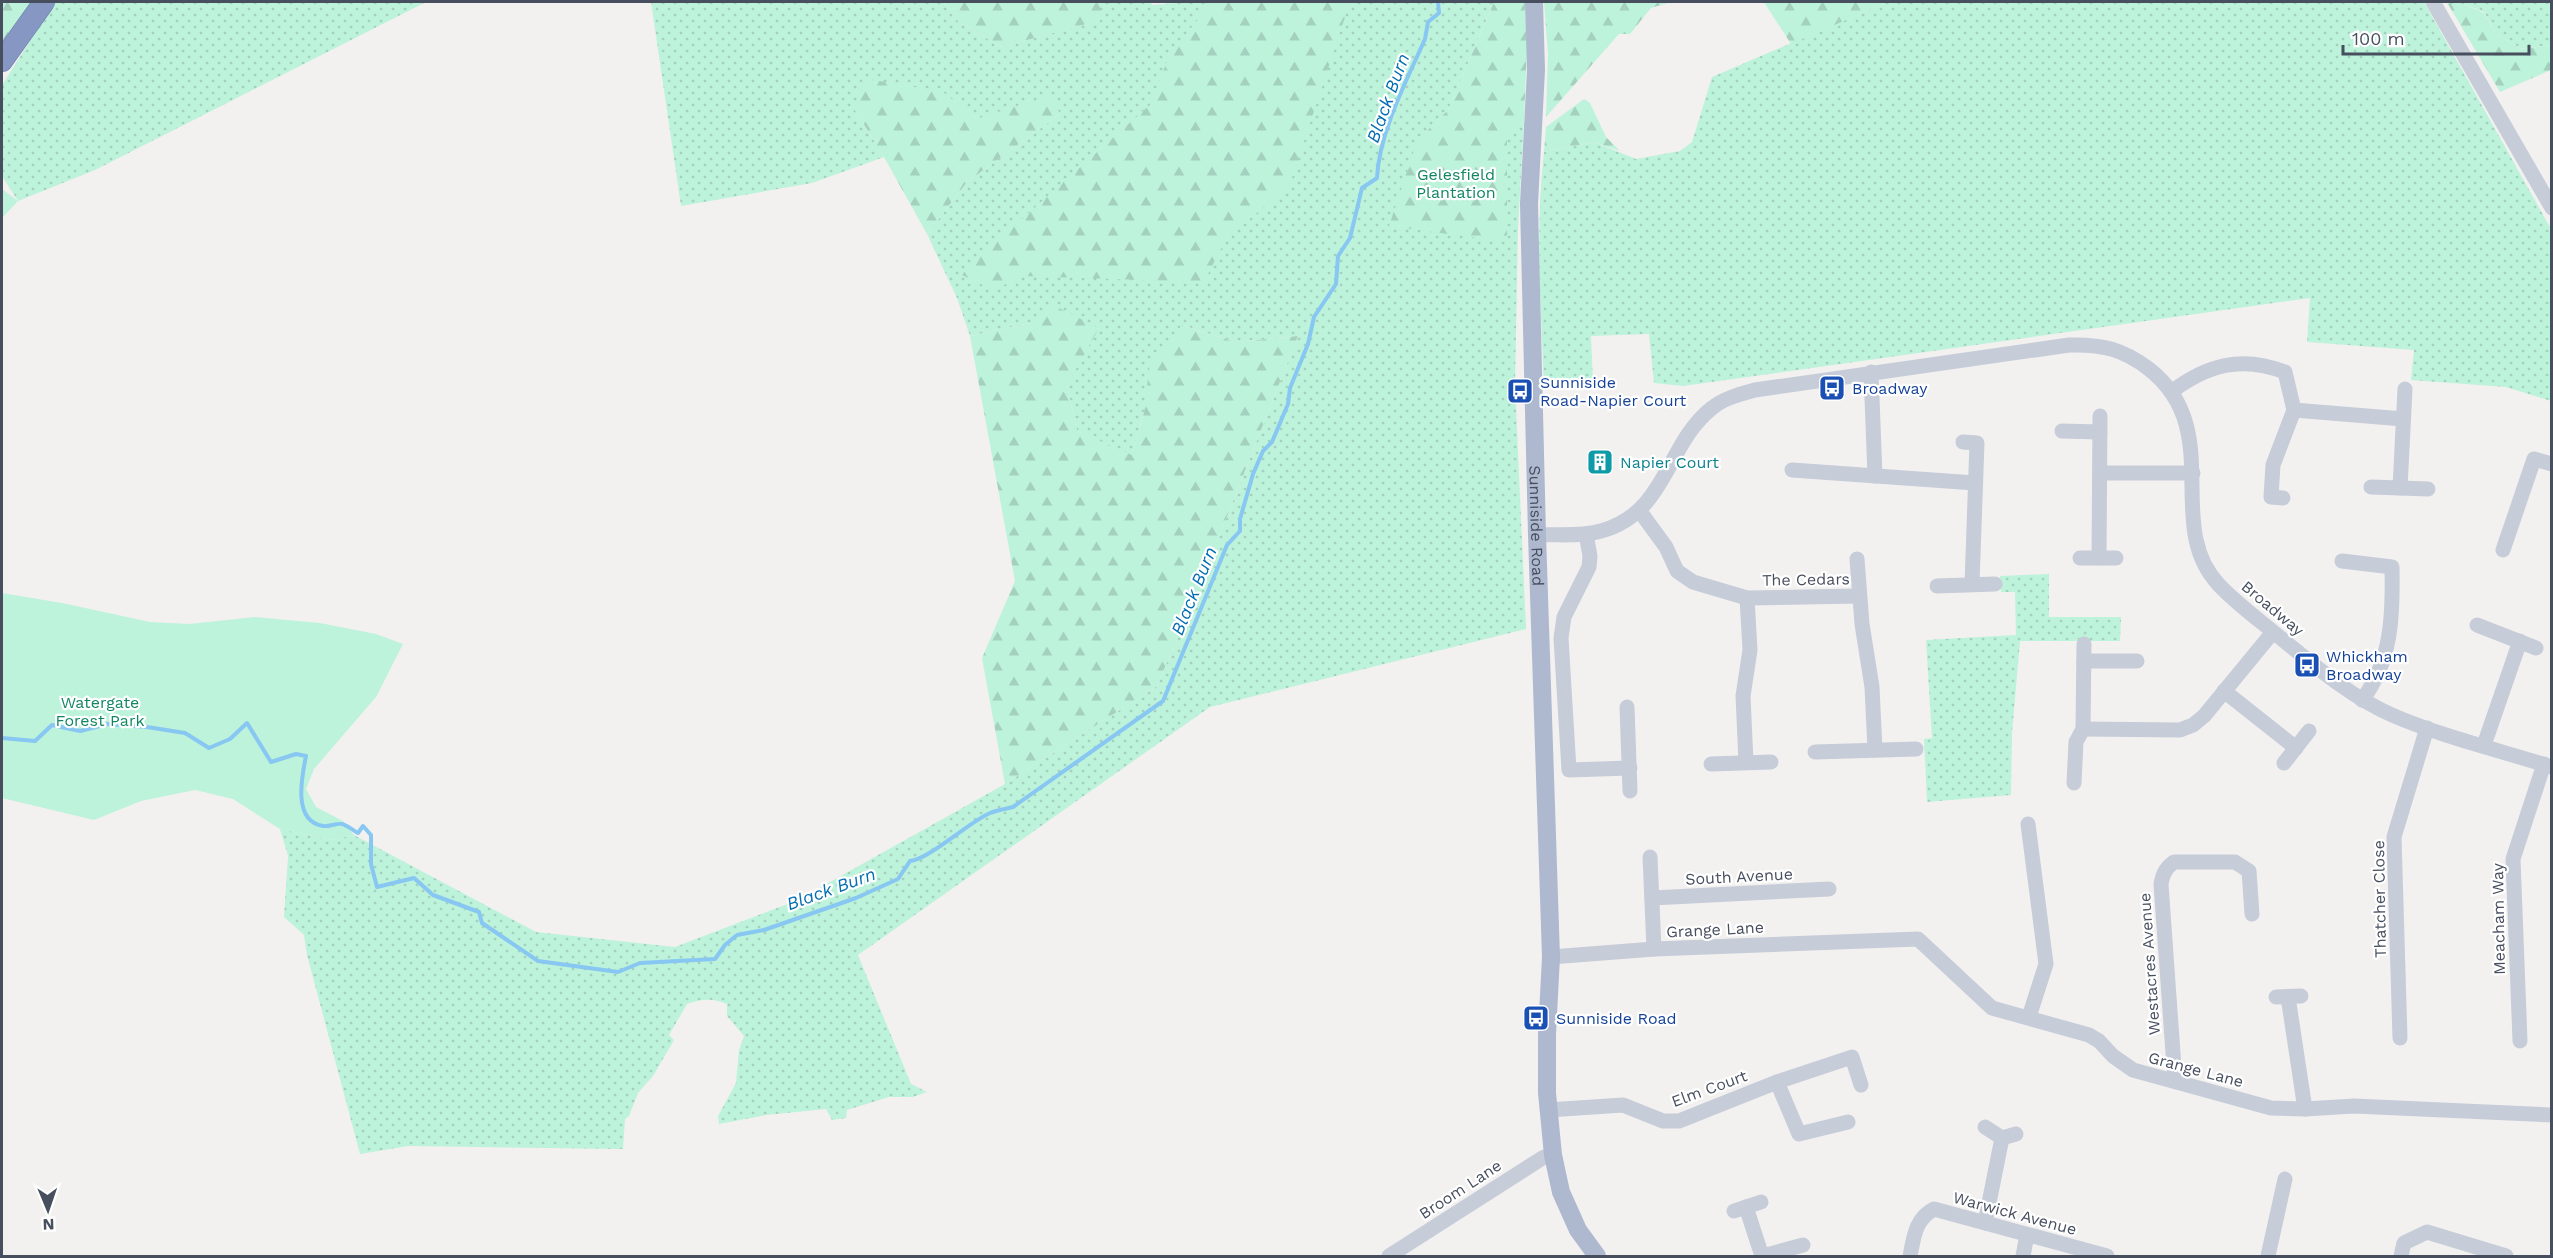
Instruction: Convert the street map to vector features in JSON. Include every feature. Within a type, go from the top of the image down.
[{"type":"highway","points":[[2,62],[11,45],[44,2]]},
{"type":"main road","name":"Sunniside Road","points":[[1534,2],[1536,70],[1529,204],[1551,957],[1547,1034],[1548,1110],[1553,1155],[1561,1192],[1569,1214],[1597,1257]]},
{"type":"street","points":[[2433,2],[2552,208]]},
{"type":"street","name":"Broadway","points":[[1537,535],[1586,534],[1615,526],[1639,510],[1664,479],[1685,439],[1713,407],[1755,390],[2069,345],[2108,346],[2128,355],[2158,376],[2181,408],[2187,423],[2192,449],[2195,538],[2211,577],[2237,603],[2325,674],[2362,700],[2427,728],[2548,765]]},
{"type":"street","points":[[2171,392],[2197,374],[2216,366],[2229,364],[2270,366],[2284,372],[2294,410],[2272,465],[2271,497],[2283,498]]},
{"type":"street","points":[[1871,372],[1875,476]]},
{"type":"street","points":[[2400,488],[2405,389]]},
{"type":"street","points":[[2294,410],[2403,419]]},
{"type":"street","points":[[2099,558],[2100,416]]},
{"type":"street","points":[[2062,431],[2100,432]]},
{"type":"street","points":[[1963,442],[1977,442],[1972,584]]},
{"type":"street","points":[[2503,550],[2534,459],[2552,465]]},
{"type":"street","points":[[1792,470],[1975,483]]},
{"type":"street","points":[[2100,473],[2193,472]]},
{"type":"street","points":[[2371,487],[2427,489]]},
{"type":"street","name":"The Cedars","points":[[1639,510],[1666,547],[1677,571],[1693,582],[1747,598],[1859,596],[1872,687],[1875,750]]},
{"type":"street","points":[[1586,534],[1590,556],[1589,567],[1564,617],[1561,638],[1569,770],[1630,768]]},
{"type":"street","points":[[2080,558],[2116,558]]},
{"type":"street","points":[[1857,560],[1859,596]]},
{"type":"street","points":[[2342,561],[2392,567],[2390,635],[2382,668],[2362,700]]},
{"type":"street","points":[[1937,586],[1995,584]]},
{"type":"street","points":[[1746,762],[1743,696],[1750,650],[1747,598]]},
{"type":"street","points":[[2477,625],[2536,648]]},
{"type":"street","points":[[2083,729],[2181,730],[2193,725],[2204,716],[2274,632]]},
{"type":"street","points":[[2484,745],[2520,641]]},
{"type":"street","points":[[2074,783],[2076,742],[2083,729],[2084,644]]},
{"type":"street","points":[[2084,661],[2137,662]]},
{"type":"street","points":[[2224,691],[2296,748]]},
{"type":"street","points":[[1627,707],[1630,791]]},
{"type":"street","name":"Thatcher Close","points":[[2400,1038],[2394,837],[2427,728]]},
{"type":"street","points":[[2284,763],[2309,731]]},
{"type":"street","points":[[1815,752],[1916,749]]},
{"type":"street","points":[[1711,764],[1771,762]]},
{"type":"street","name":"Meacham Way","points":[[2520,1041],[2513,859],[2548,765]]},
{"type":"street","points":[[2028,824],[2046,964],[2030,1017]]},
{"type":"street","points":[[1650,857],[1654,950]]},
{"type":"street","name":"Westacres Avenue","points":[[2175,1081],[2161,884],[2166,868],[2174,862],[2235,862],[2245,867],[2249,871],[2253,914]]},
{"type":"street","name":"South Avenue","points":[[1652,898],[1829,889]]},
{"type":"street","name":"Grange Lane","points":[[1551,957],[1654,950],[1918,939],[1992,1008],[2089,1035],[2133,1070],[2271,1108],[2305,1109],[2354,1106],[2552,1115]]},
{"type":"street","points":[[2288,997],[2305,1109]]},
{"type":"street","name":"Elm Court","points":[[1548,1110],[1623,1106],[1663,1121],[1679,1121],[1778,1082],[1852,1058],[1861,1085]]},
{"type":"street","points":[[1778,1082],[1799,1134],[1840,1121]]},
{"type":"street","points":[[1985,1127],[2009,1136],[1985,1223]]},
{"type":"street","name":"Broom Lane","points":[[1389,1257],[1544,1157],[1553,1155]]},
{"type":"street","points":[[2268,1257],[2285,1179]]},
{"type":"street","points":[[1747,1207],[1762,1257],[1803,1245]]},
{"type":"street","name":"Warwick Avenue","points":[[1910,1257],[1917,1224],[1924,1214],[1934,1209],[2107,1257]]},
{"type":"street","points":[[2401,1257],[2404,1243],[2427,1232],[2506,1257]]},
{"type":"street","points":[[2023,1257],[2027,1235]]},
{"type":"green space","points":[[2,2],[31,2],[2,45]]},
{"type":"green space","points":[[55,2],[426,2],[95,170],[18,201],[2,176],[2,85]]},
{"type":"green space","points":[[651,2],[944,2],[955,19],[1001,47],[1100,20],[1100,2],[1149,2],[1153,5],[1184,2],[1494,2],[1448,110],[1417,142],[1507,241],[1507,136],[1524,121],[1518,228],[1515,385],[1526,629],[1210,707],[858,955],[911,1084],[927,1092],[913,1097],[889,1097],[847,1110],[846,1118],[832,1120],[826,1109],[766,1115],[719,1124],[718,1116],[736,1083],[739,1050],[744,1036],[727,1016],[727,1004],[702,1000],[687,1004],[669,1035],[674,1040],[653,1076],[638,1093],[629,1116],[625,1119],[623,1149],[408,1146],[360,1154],[307,955],[304,935],[284,917],[288,856],[280,829],[332,840],[354,835],[536,932],[675,947],[798,900],[1005,784],[1157,686],[1201,582],[1298,336],[1235,342],[1182,325],[1144,411],[1132,456],[1077,431],[1067,385],[1030,323],[970,336],[957,298],[927,234],[967,182],[1060,114],[976,119],[942,92],[855,110],[884,157],[812,183],[681,206]]},
{"type":"green space","points":[[944,2],[1100,2],[1101,20],[1001,47],[955,19]]},
{"type":"green space","points":[[1212,2],[1350,2],[1289,187],[1227,237],[1204,282],[1023,276],[993,290],[960,274],[1152,103],[1169,55]]},
{"type":"green space","name":"Gelesfield Plantation","points":[[1494,2],[1525,2],[1527,47],[1524,121],[1507,136],[1507,242],[1389,226],[1417,141],[1448,110]]},
{"type":"green space","points":[[1544,2],[1671,2],[1651,8],[1630,34],[1619,34],[1546,117],[1548,54]]},
{"type":"green space","points":[[1764,2],[1887,2],[1791,44]]},
{"type":"green space","points":[[1887,2],[2424,2],[2551,229],[2551,401],[2506,387],[2411,380],[2414,350],[2307,342],[2310,298],[1683,386],[1654,383],[1649,334],[1591,336],[1593,384],[1544,387],[1539,240],[1544,152],[1594,142],[1636,159],[1680,151],[1692,142],[1712,77]]},
{"type":"green space","points":[[2447,2],[2551,2],[2551,45],[2522,49],[2496,34],[2484,12],[2463,4],[2448,4]]},
{"type":"green space","points":[[2448,4],[2463,4],[2484,13],[2496,34],[2522,49],[2551,45],[2551,70],[2500,92]]},
{"type":"green space","points":[[874,80],[943,92],[976,119],[1051,95],[1060,114],[967,182],[927,234],[855,110],[861,82]]},
{"type":"green space","points":[[1584,99],[1590,103],[1606,137],[1620,151],[1594,142],[1544,152],[1546,127]]},
{"type":"green space","points":[[2,189],[18,201],[2,218]]},
{"type":"green space","points":[[1051,304],[1099,328],[1067,385],[1077,431],[1132,455],[1144,412],[1150,362],[1182,325],[1235,342],[1298,336],[1201,582],[1157,686],[1005,784],[982,658],[1015,581],[970,336],[1030,323]]},
{"type":"green space","points":[[2049,574],[2049,617],[2121,617],[2120,641],[2020,641],[2012,733],[2011,795],[1927,802],[1924,739],[1932,738],[1926,640],[2016,635],[2015,592],[2001,592],[2000,576]]},
{"type":"green space","name":"Watergate Forest Park","points":[[2,593],[150,622],[189,624],[255,617],[320,623],[376,634],[403,644],[376,697],[314,769],[306,789],[316,807],[343,821],[354,835],[332,840],[280,829],[233,799],[195,790],[141,801],[94,820],[2,798]]},
{"type":"waterway","name":"Black Burn","points":[[2,738],[35,741],[52,725],[80,731],[108,724],[185,733],[209,748],[230,739],[247,723],[271,762],[296,754],[306,756],[301,797],[307,816],[313,822],[323,826],[342,824],[358,833],[363,826],[371,835],[371,864],[377,887],[414,878],[433,895],[479,912],[482,923],[538,961],[618,972],[640,963],[715,959],[725,945],[737,935],[764,930],[856,898],[898,879],[910,861],[938,848],[990,813],[1013,807],[1163,701],[1227,545],[1240,531],[1240,519],[1253,474],[1263,451],[1272,442],[1288,404],[1290,388],[1308,344],[1314,317],[1336,284],[1338,256],[1350,238],[1362,188],[1377,178],[1388,125],[1425,39],[1428,22],[1439,13],[1438,2]]},
{"type":"place","name":"Broadway","points":[[1832,388]]},
{"type":"place","name":"Sunniside Road-Napier Court","points":[[1520,391]]},
{"type":"place","name":"Napier Court","points":[[1600,462]]},
{"type":"place","name":"Whickham Broadway","points":[[2307,665]]},
{"type":"place","name":"Sunniside Road","points":[[1536,1018]]}]
